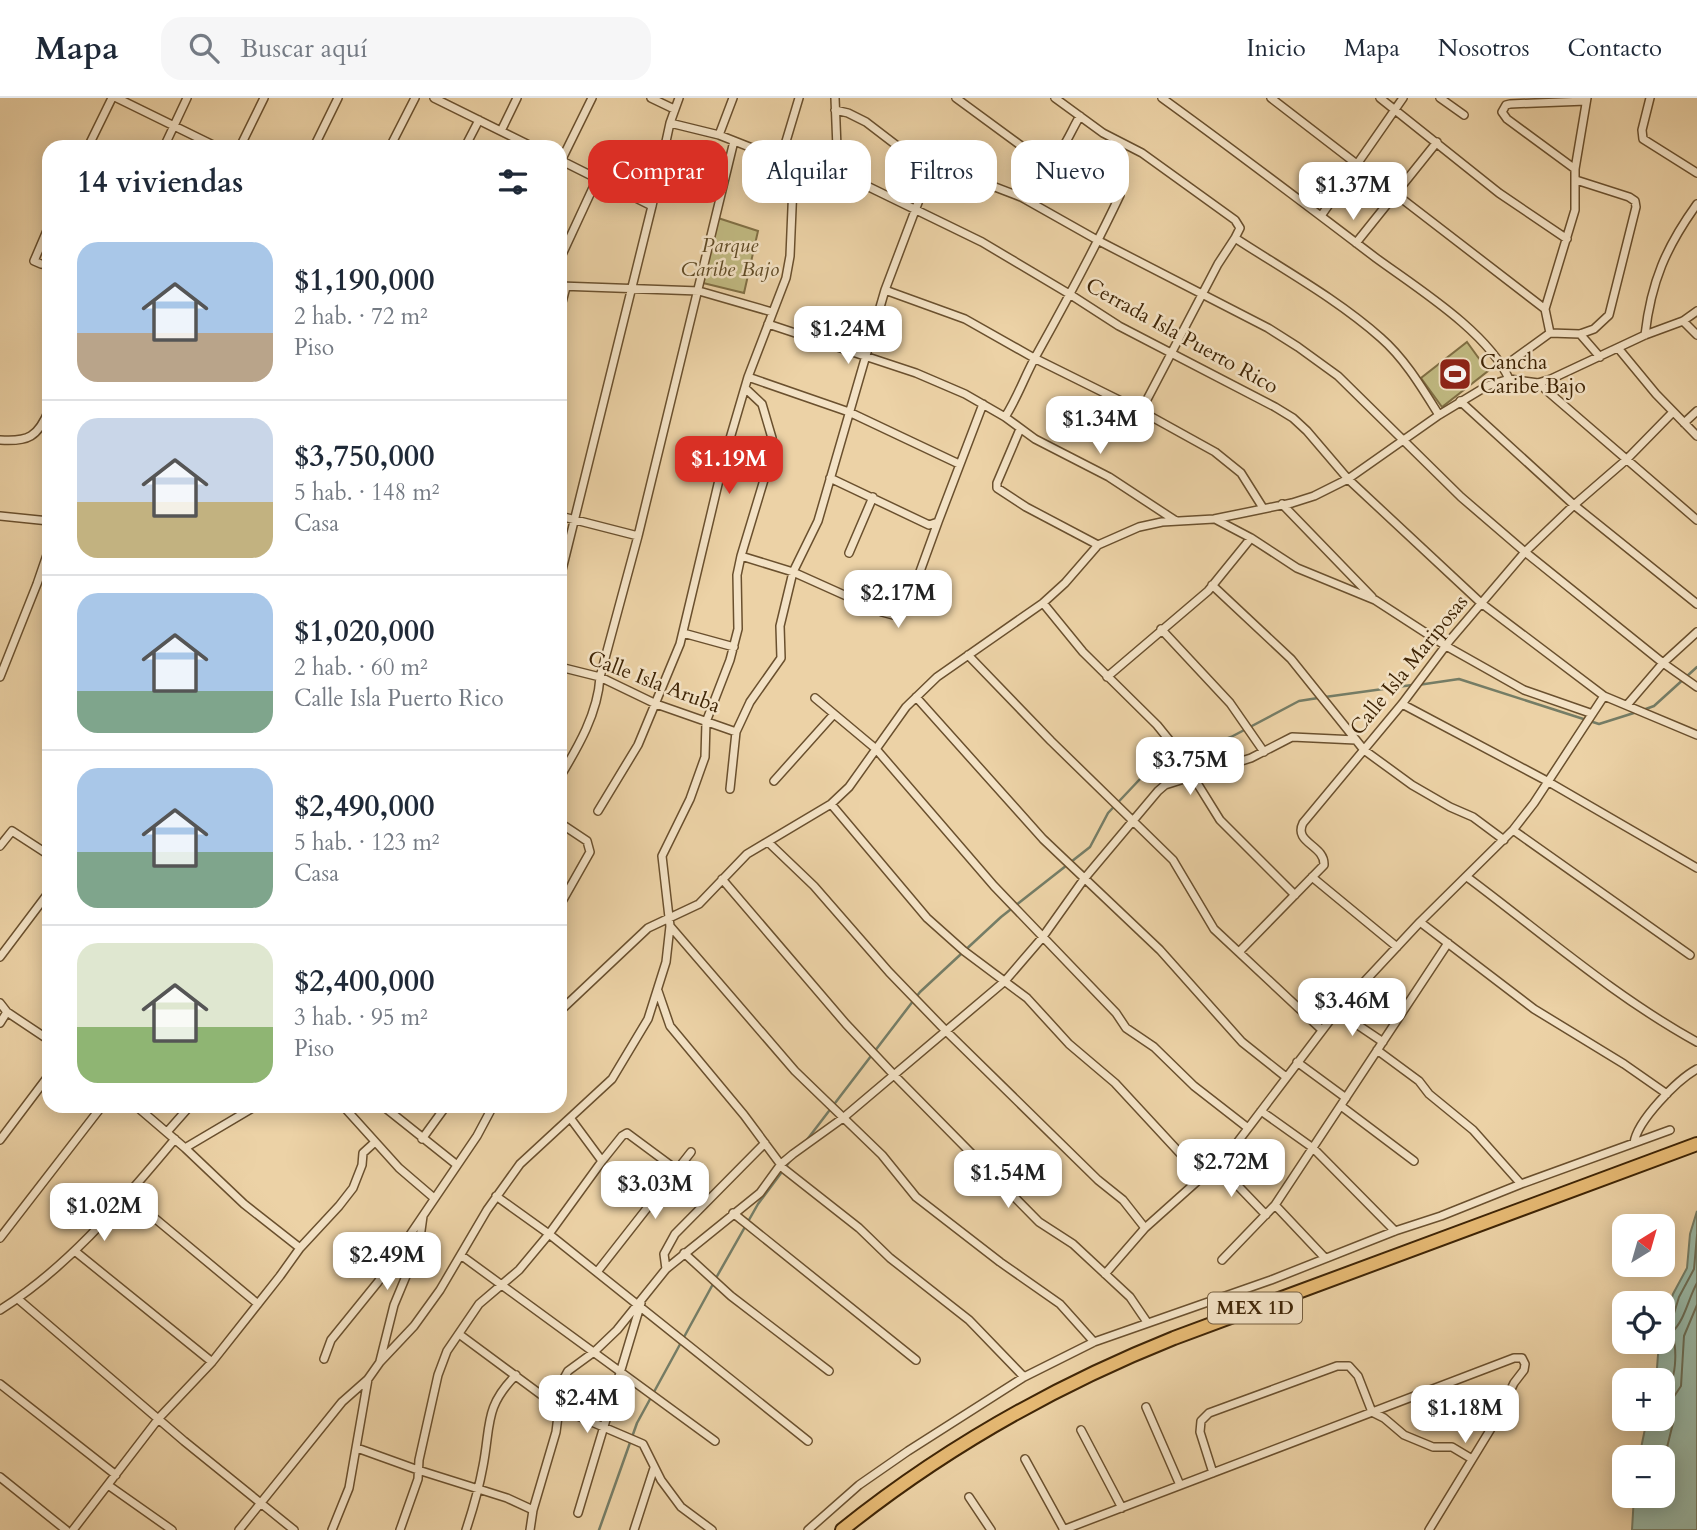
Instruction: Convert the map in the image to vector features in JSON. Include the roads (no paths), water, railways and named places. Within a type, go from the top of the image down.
[{"type":"highway","name":"MEX 1D","points":[[842,1530],[912,1476],[967,1440],[1104,1367],[1174,1338],[1697,1144]]},
{"type":"street","points":[[92,140],[115,98],[203,140]]},
{"type":"street","points":[[167,140],[187,98]]},
{"type":"street","points":[[243,140],[264,98]]},
{"type":"street","points":[[317,140],[338,98]]},
{"type":"street","points":[[394,140],[415,98]]},
{"type":"street","points":[[501,131],[517,98]]},
{"type":"street","points":[[567,146],[592,98]]},
{"type":"street","points":[[651,98],[674,109]]},
{"type":"street","points":[[567,551],[670,123],[679,98]]},
{"type":"street","points":[[719,135],[733,98]]},
{"type":"street","points":[[786,140],[799,98]]},
{"type":"street","points":[[835,98],[837,140]]},
{"type":"street","points":[[956,98],[1013,140]]},
{"type":"street","points":[[1055,98],[1103,133],[1142,153],[1235,220],[1240,228],[1218,264],[1141,411]]},
{"type":"street","points":[[1162,98],[1462,323],[1503,367],[1509,379]]},
{"type":"street","points":[[1271,98],[1545,309]]},
{"type":"street","points":[[1380,98],[1509,200],[1567,239]]},
{"type":"street","points":[[1321,216],[1403,98]]},
{"type":"street","points":[[1440,98],[1464,116]]},
{"type":"street","points":[[1650,98],[1642,131],[1643,139],[1697,173]]},
{"type":"street","points":[[438,99],[519,140]]},
{"type":"street","points":[[1550,333],[1545,309],[1575,210],[1575,169],[1586,99],[1506,106],[1502,112],[1507,119],[1575,169]]},
{"type":"street","points":[[835,110],[866,122],[890,140]]},
{"type":"street","points":[[1066,140],[1080,116]]},
{"type":"street","points":[[469,140],[479,120]]},
{"type":"street","name":"Cerrada Isla Puerto Rico","points":[[670,123],[719,135],[742,144]]},
{"type":"street","points":[[567,765],[595,707],[600,677],[638,536],[734,141]]},
{"type":"street","points":[[1356,243],[1437,142]]},
{"type":"street","points":[[567,163],[588,174]]},
{"type":"street","points":[[1503,367],[1550,333],[1580,334],[1594,329],[1609,315],[1636,207],[1635,201],[1576,180]]},
{"type":"street","name":"Cerrada Isla Puerto Rico","points":[[871,188],[982,243],[1119,326],[1293,418],[1348,479],[1481,603],[1604,696],[1697,735]]},
{"type":"street","points":[[997,188],[1021,197],[1098,241],[1298,346],[1338,376],[1402,441],[1525,552],[1663,663],[1697,687]]},
{"type":"street","points":[[567,244],[588,198]]},
{"type":"street","points":[[646,203],[652,206]]},
{"type":"street","points":[[598,811],[623,773],[656,704],[683,633],[708,521],[748,377],[786,278],[790,256],[792,203]]},
{"type":"street","points":[[730,789],[736,732],[750,702],[781,658],[780,626],[793,572],[818,521],[885,290],[919,203]]},
{"type":"street","points":[[1005,417],[1019,394],[1034,358],[1071,295],[1116,203]]},
{"type":"street","points":[[1645,335],[1656,275],[1677,232],[1697,204]]},
{"type":"street","points":[[1235,238],[1348,312],[1382,338],[1401,358],[1438,415]]},
{"type":"street","points":[[42,242],[34,261],[42,264]]},
{"type":"street","points":[[567,287],[699,291],[772,312]]},
{"type":"street","points":[[885,290],[965,319],[1215,452],[1232,465],[1249,484],[1263,508]]},
{"type":"street","points":[[567,1004],[648,928],[669,923],[699,904],[747,854],[831,804],[849,787],[916,697],[937,677],[1043,603],[1065,583],[1098,545],[1139,527],[1214,519],[1314,496],[1348,479],[1438,415],[1487,386],[1509,379],[1538,383],[1683,321],[1697,311]]},
{"type":"street","points":[[1683,321],[1697,335]]},
{"type":"street","points":[[768,324],[916,373],[983,404],[1020,429],[1109,477],[1177,521]]},
{"type":"street","points":[[1580,334],[1600,357]]},
{"type":"street","points":[[1618,348],[1697,436]]},
{"type":"street","points":[[748,377],[849,412],[959,464]]},
{"type":"street","points":[[1538,383],[1697,520]]},
{"type":"street","points":[[239,1530],[342,1402],[368,1379],[414,1326],[462,1256],[496,1196],[520,1164],[612,1079],[648,1019],[666,962],[669,923],[662,856],[690,799],[705,757],[706,722],[734,647],[738,617],[737,575],[741,556],[770,460],[772,438],[762,404],[745,388]]},
{"type":"street","points":[[1460,401],[1574,505],[1697,604]]},
{"type":"street","points":[[741,556],[793,572],[882,612],[897,616],[906,610],[983,404]]},
{"type":"street","points":[[1684,423],[1697,411]]},
{"type":"street","name":"Calle Isla Mariposas","points":[[1312,877],[1324,865],[1325,859],[1301,836],[1303,822],[1525,552],[1626,460],[1673,412]]},
{"type":"street","points":[[0,440],[27,439],[38,432],[42,424]]},
{"type":"street","points":[[1020,429],[997,488],[1026,507],[1098,545]]},
{"type":"street","points":[[830,478],[929,525],[938,523]]},
{"type":"street","points":[[849,553],[873,497]]},
{"type":"street","points":[[1282,505],[1375,600]]},
{"type":"street","points":[[0,516],[42,520]]},
{"type":"street","points":[[567,518],[638,536]]},
{"type":"street","points":[[1214,519],[1251,538],[1297,569],[1375,600],[1446,646],[1524,690],[1590,713]]},
{"type":"street","points":[[1107,677],[1212,585],[1251,538]]},
{"type":"street","points":[[0,677],[42,569]]},
{"type":"street","points":[[1212,585],[1292,659],[1364,750],[1412,785],[1473,817],[1504,839]]},
{"type":"street","points":[[1043,603],[1107,677],[1157,725],[1194,776],[1220,820],[1295,895]]},
{"type":"street","points":[[1161,629],[1230,703],[1264,752]]},
{"type":"street","points":[[1627,705],[1663,663],[1697,632]]},
{"type":"street","points":[[683,633],[734,647]]},
{"type":"street","points":[[968,655],[1051,741],[1173,860],[1214,929],[1322,1030]]},
{"type":"street","name":"Calle Isla Aruba","points":[[567,669],[600,677],[656,704],[736,732]]},
{"type":"street","points":[[1105,1274],[1145,1228],[1230,1152],[1337,1011],[1420,922],[1513,830],[1534,803],[1590,713],[1604,696]]},
{"type":"street","points":[[916,697],[1043,839],[1160,950],[1242,1042],[1286,1077]]},
{"type":"street","points":[[815,698],[876,749],[1042,939],[1116,1013],[1126,1028],[1154,1047],[1194,1086],[1248,1128]]},
{"type":"street","points":[[1402,704],[1547,781],[1697,868]]},
{"type":"street","points":[[774,782],[834,714]]},
{"type":"street","points":[[530,1530],[533,1510],[556,1432],[559,1408],[557,1391],[568,1371],[594,1352],[640,1303],[666,1269],[760,1192],[781,1164],[843,1118],[1004,981],[1042,939],[1084,879],[1166,785],[1264,752],[1292,737],[1356,740]]},
{"type":"street","points":[[831,804],[927,918],[964,951],[1027,998],[1069,1044],[1115,1083],[1202,1177]]},
{"type":"street","points":[[567,828],[590,846],[590,852],[567,893]]},
{"type":"street","points":[[1513,830],[1690,955]]},
{"type":"street","points":[[0,846],[12,831],[42,850]]},
{"type":"street","points":[[768,842],[814,886],[947,1032],[1098,1180],[1123,1200],[1145,1228]]},
{"type":"street","points":[[1239,952],[1312,877],[1396,947]]},
{"type":"street","points":[[1467,877],[1668,1026],[1697,1042]]},
{"type":"street","points":[[722,880],[846,1024],[894,1075],[1039,1222],[1073,1244],[1130,1297],[1147,1322]]},
{"type":"street","points":[[0,957],[42,901]]},
{"type":"street","points":[[1420,922],[1534,1009],[1624,1064],[1667,1094]]},
{"type":"street","points":[[669,923],[794,1072],[882,1155],[916,1196],[1000,1262],[1060,1304],[1094,1342]]},
{"type":"street","points":[[1222,1260],[1275,1205],[1448,943]]},
{"type":"street","points":[[658,990],[670,1026],[784,1169],[969,1320],[1024,1377]]},
{"type":"street","points":[[0,1003],[8,1012],[42,1035]]},
{"type":"street","points":[[1337,1011],[1383,1042]]},
{"type":"street","points":[[0,1023],[8,1012]]},
{"type":"street","points":[[1377,1050],[1419,1081],[1429,1094],[1473,1130],[1521,1184]]},
{"type":"street","points":[[1297,1062],[1346,1098]]},
{"type":"street","points":[[1634,1143],[1637,1132],[1667,1094],[1687,1074],[1697,1069]]},
{"type":"street","points":[[0,1140],[42,1083]]},
{"type":"street","points":[[1341,1106],[1414,1161]]},
{"type":"street","points":[[1261,1111],[1313,1148],[1395,1231]]},
{"type":"street","points":[[0,1238],[97,1113]]},
{"type":"street","points":[[144,1113],[186,1148],[244,1204],[300,1248]]},
{"type":"street","points":[[167,1132],[184,1113]]},
{"type":"street","points":[[186,1148],[245,1113]]},
{"type":"street","points":[[348,1113],[399,1168],[434,1198]]},
{"type":"street","points":[[391,1113],[457,1165]]},
{"type":"street","points":[[422,1139],[441,1113]]},
{"type":"street","points":[[324,1359],[331,1340],[378,1282],[484,1126],[490,1113]]},
{"type":"street","points":[[571,1119],[602,1161]]},
{"type":"street","points":[[808,1530],[878,1471],[1024,1377],[1094,1342],[1271,1280],[1395,1231],[1670,1130]]},
{"type":"street","points":[[400,1530],[418,1479],[438,1374],[447,1351],[479,1304],[519,1270],[622,1136],[627,1133],[677,1170]]},
{"type":"street","points":[[0,1310],[18,1299],[75,1252],[128,1196],[175,1139]]},
{"type":"street","points":[[73,1530],[159,1418],[212,1362],[300,1248],[339,1206],[353,1188],[362,1165],[363,1153],[375,1142]]},
{"type":"street","points":[[666,1269],[664,1254],[675,1234],[765,1143]]},
{"type":"street","points":[[597,1272],[691,1152]]},
{"type":"street","points":[[1217,1164],[1266,1215]]},
{"type":"street","points":[[128,1196],[258,1304]]},
{"type":"street","points":[[496,1196],[640,1303],[808,1440]]},
{"type":"street","points":[[1275,1205],[1325,1258]]},
{"type":"street","points":[[733,1213],[916,1360]]},
{"type":"street","points":[[380,1362],[394,1305],[419,1245],[424,1214]]},
{"type":"street","points":[[75,1252],[212,1362]]},
{"type":"street","points":[[684,1254],[731,1296],[829,1371]]},
{"type":"street","points":[[462,1256],[715,1441]]},
{"type":"street","points":[[18,1299],[294,1530]]},
{"type":"street","points":[[578,1513],[606,1428],[640,1303]]},
{"type":"street","points":[[459,1334],[559,1408],[643,1444],[654,1468],[681,1507],[712,1530]]},
{"type":"street","points":[[1025,1459],[1064,1530],[1514,1358],[1522,1358],[1524,1370],[1429,1530]]},
{"type":"street","points":[[1213,1473],[1200,1432],[1201,1421],[1209,1413],[1337,1366],[1349,1366],[1358,1376],[1372,1412],[1404,1434],[1433,1447],[1452,1447],[1472,1459]]},
{"type":"street","points":[[466,1530],[479,1489],[487,1430],[494,1404],[516,1375]]},
{"type":"street","points":[[332,1530],[349,1488],[368,1379]]},
{"type":"street","points":[[0,1384],[116,1475]]},
{"type":"street","points":[[1146,1407],[1180,1485]]},
{"type":"street","points":[[1081,1430],[1122,1508]]},
{"type":"street","points":[[357,1448],[507,1497],[533,1510]]},
{"type":"street","points":[[634,1530],[654,1468]]},
{"type":"street","points":[[0,1477],[66,1530]]},
{"type":"street","points":[[108,1485],[172,1530]]},
{"type":"street","points":[[969,1497],[991,1530]]},
{"type":"street","points":[[1083,1522],[1089,1530]]},
{"type":"water","points":[[1697,1211],[1697,1530],[1632,1530],[1633,1508],[1675,1508],[1675,1445],[1642,1445],[1645,1431],[1675,1431],[1675,1368],[1657,1368],[1658,1354],[1675,1354],[1675,1291],[1687,1268],[1690,1234]]},
{"type":"waterway","points":[[1643,710],[1654,706],[1697,667]]},
{"type":"waterway","points":[[1418,685],[1459,679],[1599,724],[1637,712]]},
{"type":"waterway","points":[[1325,697],[1412,685]]},
{"type":"waterway","points":[[806,1141],[920,992],[1001,917],[1090,847],[1108,813],[1140,779],[1181,756],[1231,737],[1299,701],[1318,698]]},
{"type":"waterway","points":[[716,1278],[758,1204],[793,1157]]},
{"type":"waterway","points":[[599,1530],[637,1423],[713,1284]]},
{"type":"place","name":"Cancha Caribe Bajo","points":[[1455,374]]},
{"type":"park label","name":"Parque Caribe Bajo","points":[[730,257]]}]
